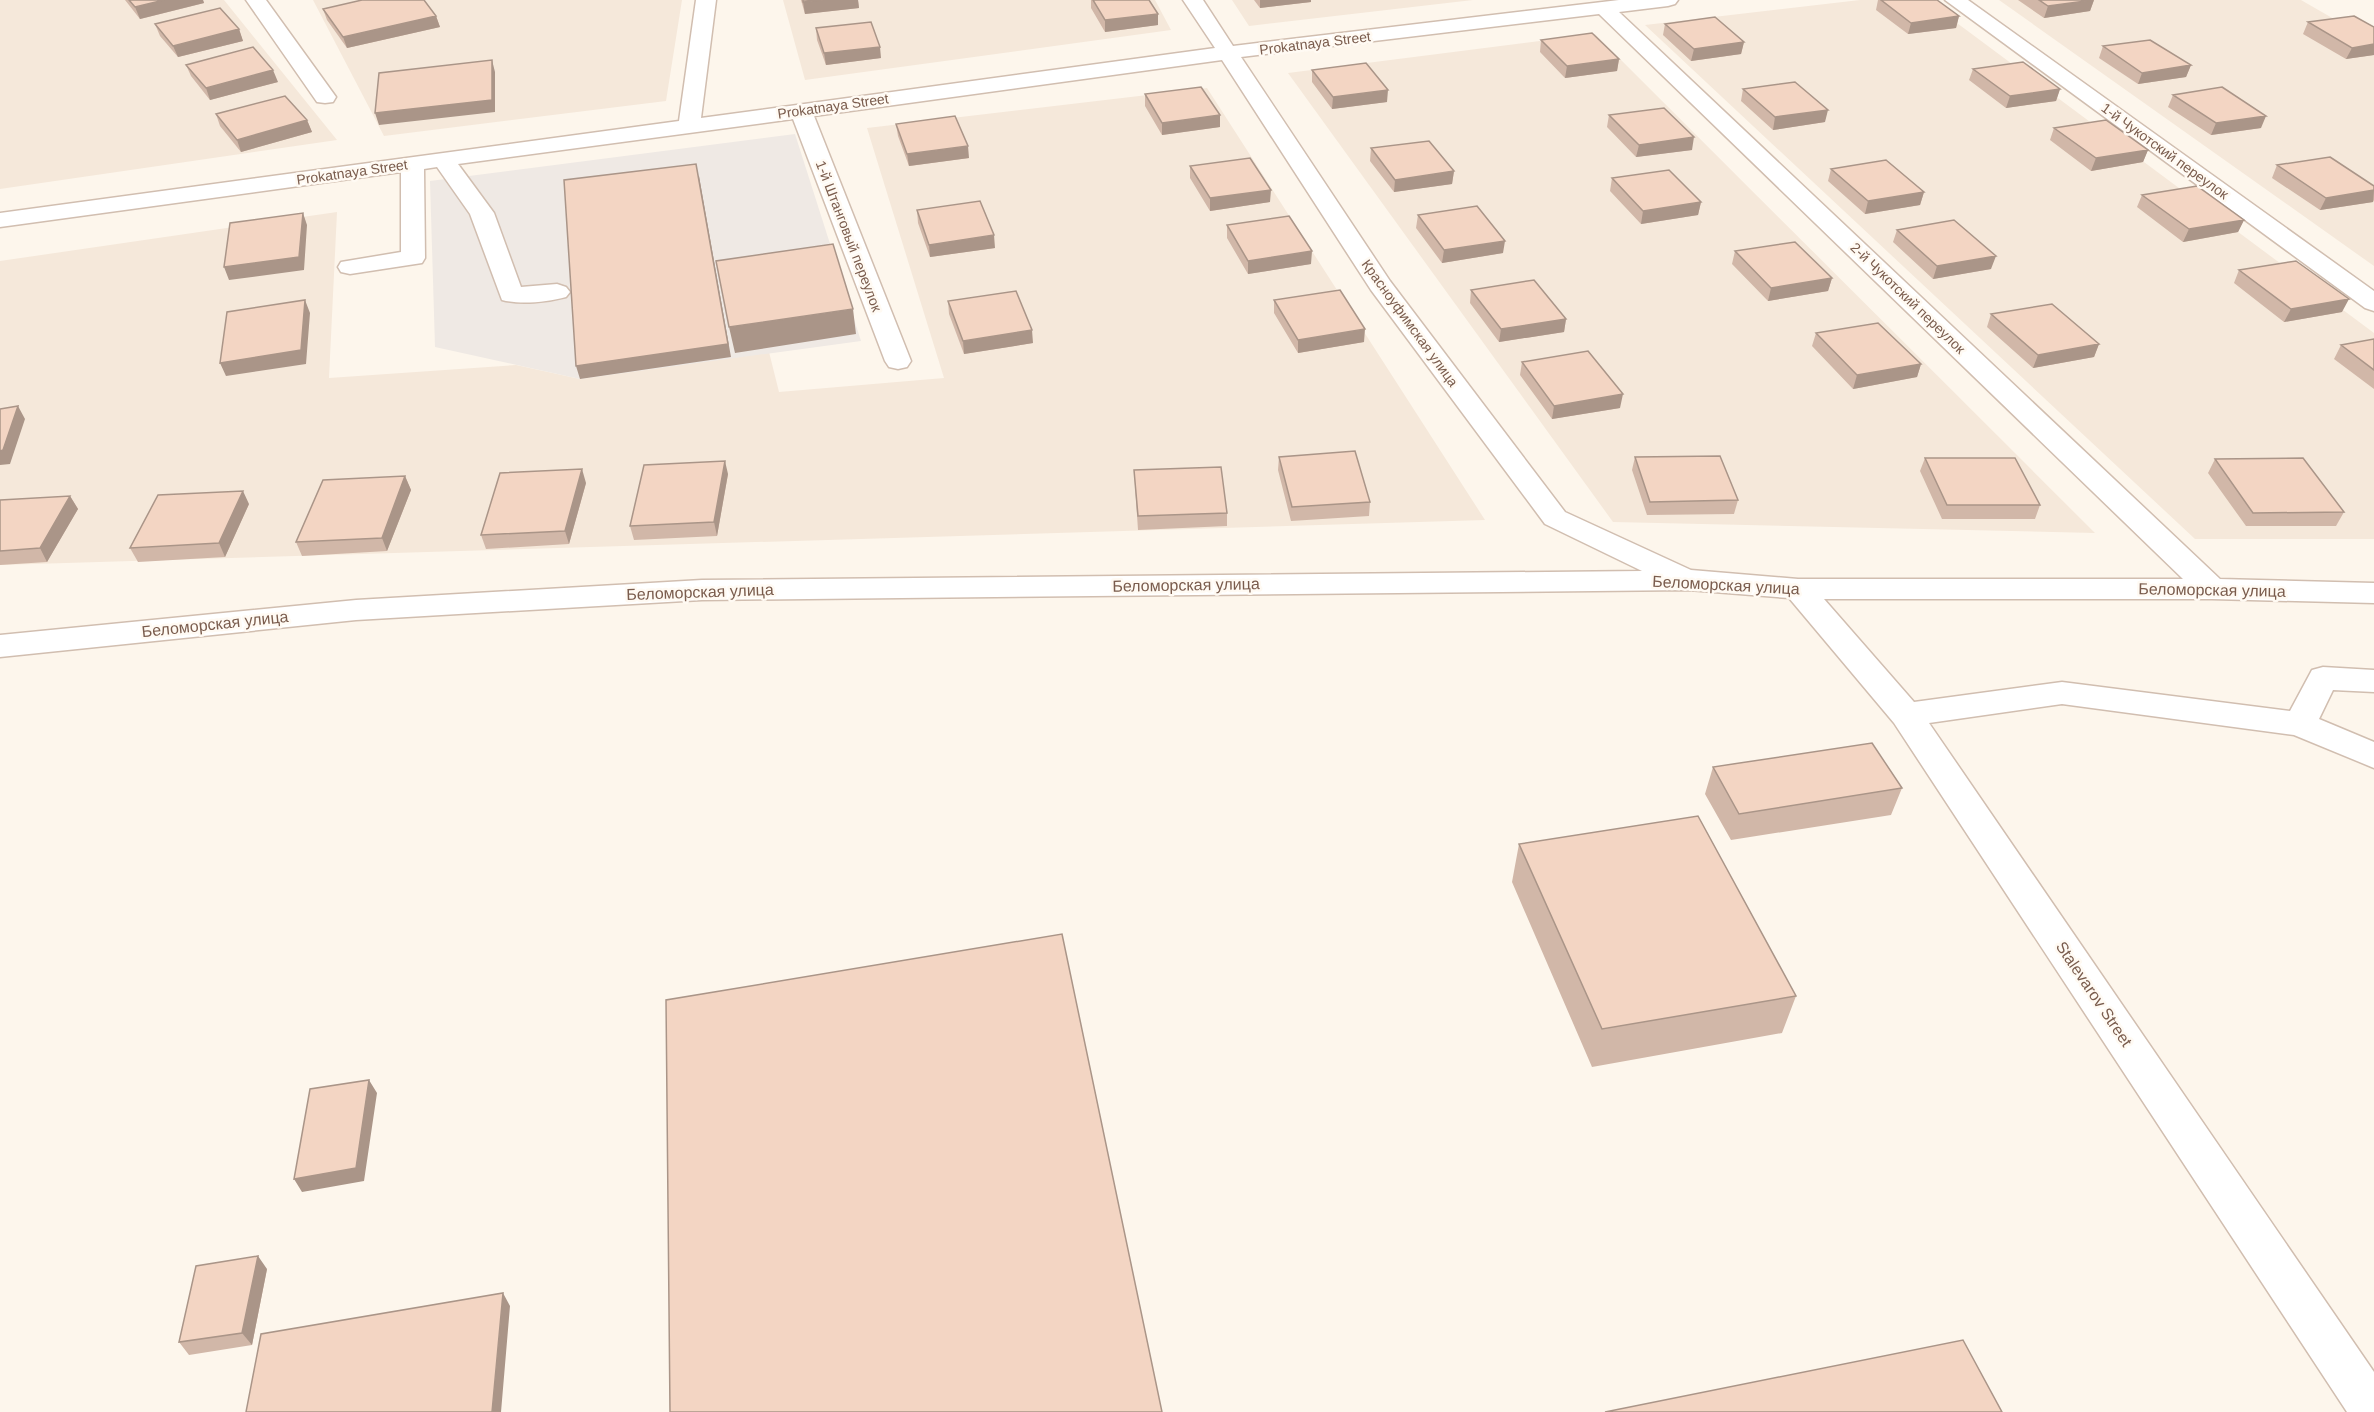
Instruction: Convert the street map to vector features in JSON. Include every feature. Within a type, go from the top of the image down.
[{"type":"street","points":[[256,0],[325,97]]},
{"type":"street","points":[[689,125],[706,0]]},
{"type":"street","name":"Красноуфимская улица","points":[[1193,0],[1380,285],[1555,518],[1688,580]]},
{"type":"street","name":"Prokatnaya Street","points":[[0,220],[1227,53],[1668,0]]},
{"type":"street","name":"1-й Чукотский переулок","points":[[1955,0],[2374,303]]},
{"type":"street","name":"2-й Чукотский переулок","points":[[1604,8],[2212,589]]},
{"type":"street","name":"1-й Штанговый переулок","points":[[801,110],[898,362]]},
{"type":"street","points":[[442,159],[483,213],[511,295],[557,292]]},
{"type":"street","points":[[350,267],[413,258],[412,163]]},
{"type":"street","name":"Беломорская улица","points":[[0,646],[356,610],[702,590],[1688,580],[1798,589],[2212,589],[2374,593]]},
{"type":"street","name":"Stalevarov Street","points":[[1798,589],[1906,715],[2374,1412]]},
{"type":"street","points":[[2300,724],[2323,678],[2374,681]]},
{"type":"street","points":[[1906,715],[2062,693],[2300,724],[2374,756]]},
{"type":"shaded area","points":[[0,0],[224,0],[337,140],[0,189]]},
{"type":"shaded area","points":[[313,0],[682,0],[666,101],[384,136]]},
{"type":"shaded area","points":[[783,0],[1155,0],[1171,30],[805,80]]},
{"type":"shaded area","points":[[1232,0],[1473,0],[1249,26]]},
{"type":"shaded area","points":[[1860,0],[1926,0],[2374,333],[2374,539],[2195,539],[1645,25]]},
{"type":"shaded area","points":[[1999,0],[2301,0],[2374,42],[2374,266]]},
{"type":"shaded area","points":[[1595,34],[2095,533],[1613,522],[1288,73]]},
{"type":"shaded area","points":[[1207,88],[1485,520],[0,565],[0,261],[337,212],[329,378],[516,365],[580,379],[769,352],[779,392],[944,378],[867,128]]},
{"type":"shaded area","points":[[795,134],[861,341],[580,379],[435,347],[430,181]]},
{"type":"building","points":[[129,0],[164,0],[135,7]]},
{"type":"building","points":[[362,0],[424,0],[436,16],[343,37],[323,9]]},
{"type":"building","points":[[1093,0],[1149,0],[1158,14],[1105,20]]},
{"type":"building","points":[[1881,0],[1937,0],[1959,16],[1911,23]]},
{"type":"building","points":[[2039,0],[2093,0],[2048,6]]},
{"type":"building","points":[[220,8],[239,29],[173,46],[155,24]]},
{"type":"building","points":[[2354,16],[2374,27],[2374,44],[2352,48],[2308,22]]},
{"type":"building","points":[[1715,17],[1744,42],[1694,49],[1665,24]]},
{"type":"building","points":[[871,22],[880,47],[824,53],[816,28]]},
{"type":"building","points":[[1592,33],[1619,59],[1567,66],[1541,40]]},
{"type":"building","points":[[2150,40],[2191,65],[2142,73],[2103,46]]},
{"type":"building","points":[[253,47],[273,70],[206,88],[186,65]]},
{"type":"building","points":[[492,60],[492,100],[375,113],[379,73]]},
{"type":"building","points":[[2023,62],[2060,89],[2010,96],[1973,69]]},
{"type":"building","points":[[1366,63],[1388,90],[1333,97],[1312,70]]},
{"type":"building","points":[[1795,82],[1828,110],[1775,117],[1743,89]]},
{"type":"building","points":[[1201,87],[1220,115],[1162,123],[1145,94]]},
{"type":"building","points":[[2222,87],[2266,116],[2216,123],[2173,95]]},
{"type":"building","points":[[285,96],[307,120],[237,140],[216,114]]},
{"type":"building","points":[[1664,108],[1694,137],[1639,145],[1609,115]]},
{"type":"building","points":[[955,116],[968,146],[907,154],[896,124]]},
{"type":"building","points":[[2106,120],[2148,150],[2096,158],[2054,128]]},
{"type":"building","points":[[1429,141],[1454,171],[1395,180],[1371,148]]},
{"type":"building","points":[[2330,157],[2374,186],[2374,190],[2326,198],[2277,165]]},
{"type":"building","points":[[1250,158],[1271,190],[1210,198],[1190,166]]},
{"type":"building","points":[[1886,160],[1924,192],[1868,201],[1831,169]]},
{"type":"building","points":[[696,164],[728,344],[576,366],[564,180]]},
{"type":"building","points":[[1669,170],[1701,202],[1643,211],[1612,178]]},
{"type":"building","points":[[2197,186],[2244,220],[2189,229],[2142,195]]},
{"type":"building","points":[[980,201],[994,235],[929,245],[917,210]]},
{"type":"building","points":[[1477,206],[1505,241],[1444,250],[1418,215]]},
{"type":"building","points":[[303,213],[299,257],[224,267],[230,223]]},
{"type":"building","points":[[1289,216],[1312,251],[1248,261],[1227,225]]},
{"type":"building","points":[[1954,220],[1996,256],[1937,266],[1897,230]]},
{"type":"building","points":[[1795,242],[1832,278],[1771,288],[1735,251]]},
{"type":"building","points":[[833,244],[853,309],[729,327],[716,261]]},
{"type":"building","points":[[2296,261],[2349,299],[2291,309],[2239,270]]},
{"type":"building","points":[[1534,280],[1566,319],[1501,329],[1471,290]]},
{"type":"building","points":[[1340,290],[1365,329],[1298,340],[1274,300]]},
{"type":"building","points":[[1016,291],[1032,330],[963,341],[948,301]]},
{"type":"building","points":[[305,300],[301,350],[220,363],[227,312]]},
{"type":"building","points":[[2052,304],[2099,344],[2038,355],[1991,314]]},
{"type":"building","points":[[1878,323],[1921,364],[1857,375],[1816,333]]},
{"type":"building","points":[[2374,339],[2374,370],[2341,345]]},
{"type":"building","points":[[1588,351],[1623,394],[1554,406],[1522,362]]},
{"type":"building","points":[[18,406],[3,450],[0,451],[0,409]]},
{"type":"building","points":[[1355,451],[1370,502],[1292,507],[1279,457]]},
{"type":"building","points":[[1720,456],[1738,500],[1650,502],[1635,457]]},
{"type":"building","points":[[1925,458],[2015,458],[2040,505],[1947,505]]},
{"type":"building","points":[[2303,458],[2344,512],[2253,513],[2215,459]]},
{"type":"building","points":[[725,461],[714,522],[630,526],[644,465]]},
{"type":"building","points":[[1221,467],[1227,513],[1138,516],[1134,470]]},
{"type":"building","points":[[582,469],[565,531],[481,535],[500,473]]},
{"type":"building","points":[[405,476],[382,538],[296,542],[323,480]]},
{"type":"building","points":[[243,491],[219,543],[130,548],[158,495]]},
{"type":"building","points":[[70,496],[40,548],[0,551],[0,500]]},
{"type":"building","points":[[1872,743],[1902,788],[1739,814],[1713,767]]},
{"type":"building","points":[[1698,816],[1796,996],[1602,1029],[1519,844]]},
{"type":"building","points":[[1062,934],[1162,1412],[670,1412],[666,1000]]},
{"type":"building","points":[[369,1080],[356,1168],[294,1179],[310,1089]]},
{"type":"building","points":[[258,1256],[242,1333],[179,1342],[196,1266]]},
{"type":"building","points":[[503,1293],[492,1412],[246,1412],[261,1334]]},
{"type":"building","points":[[1963,1340],[2002,1412],[1605,1412]]}]
